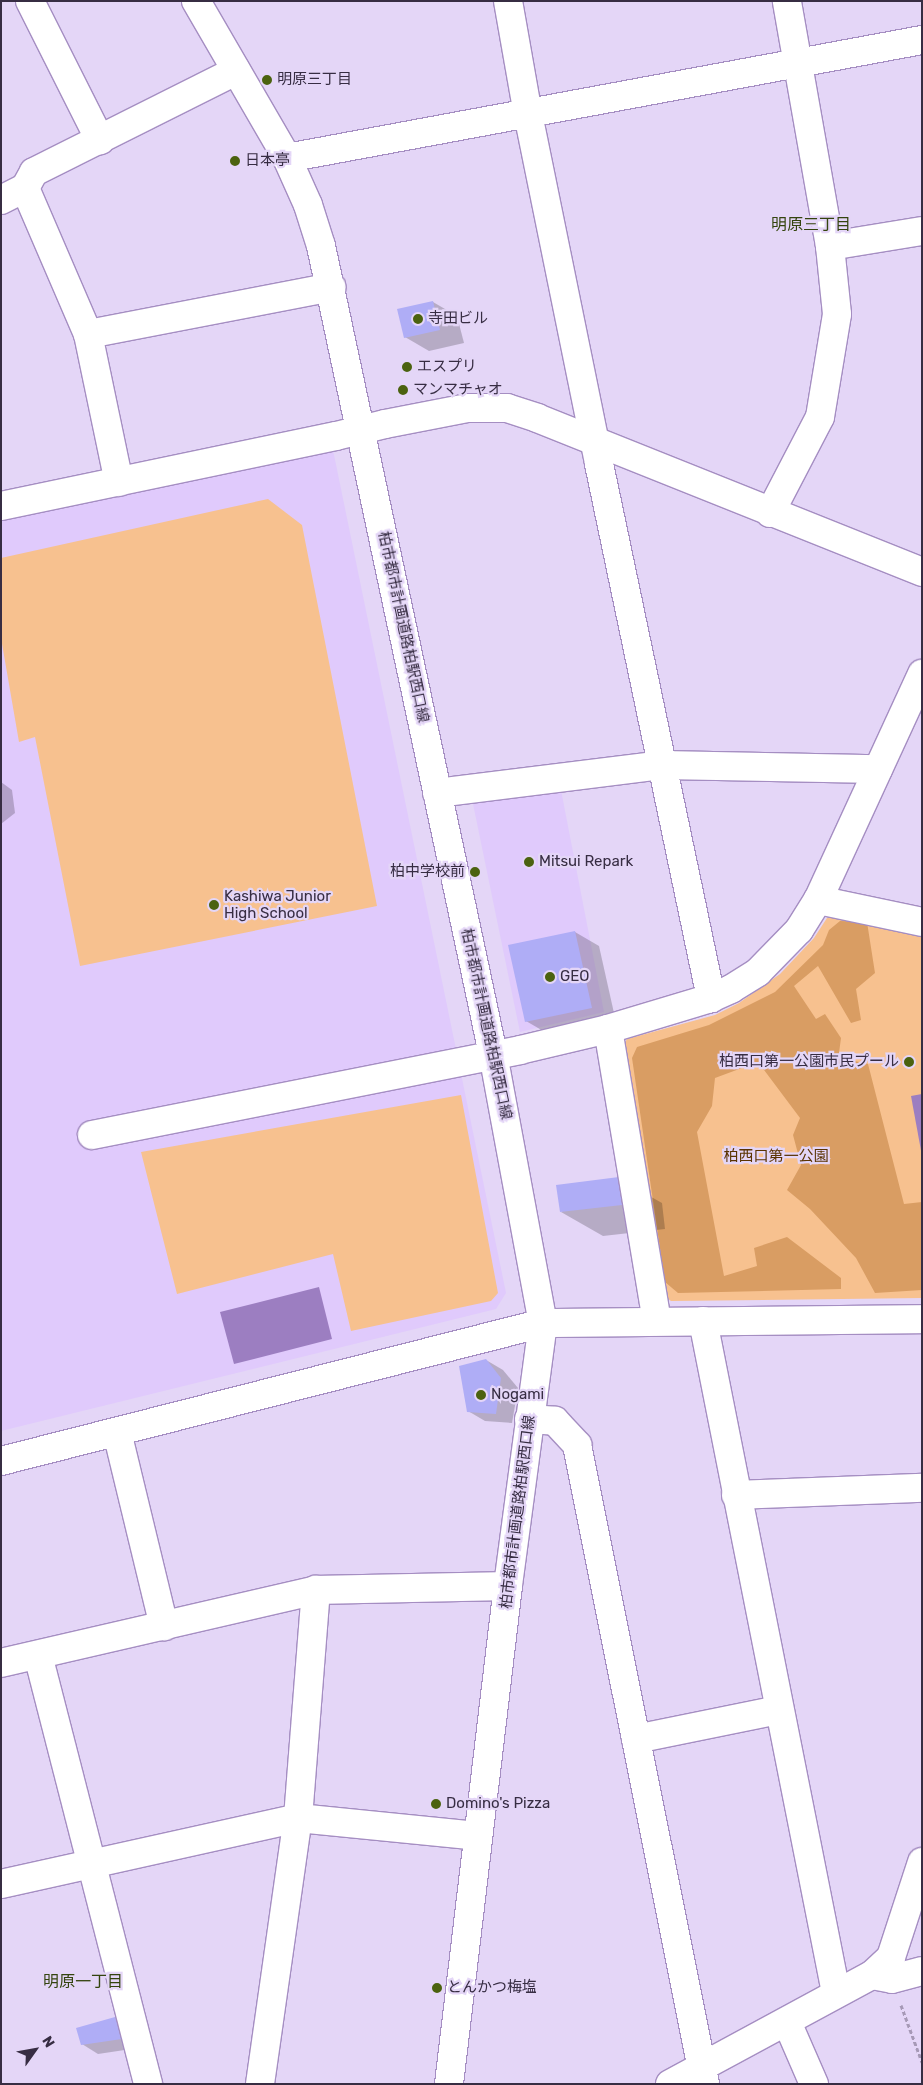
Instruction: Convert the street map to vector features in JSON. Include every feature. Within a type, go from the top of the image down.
[{"type":"street","points":[[30,1],[100,140]]},
{"type":"street","name":"柏市都市計画道路柏駅西口線","points":[[196,1],[287,158],[308,205],[331,287],[493,1054],[543,1323],[529,1419],[477,1836],[449,2084]]},
{"type":"street","points":[[508,1],[528,114],[711,998]]},
{"type":"street","points":[[770,512],[820,417],[837,314],[830,246],[787,1]]},
{"type":"street","points":[[287,158],[922,40]]},
{"type":"street","points":[[1,200],[25,188],[34,172],[236,71]]},
{"type":"street","points":[[25,188],[88,334],[119,482]]},
{"type":"street","points":[[830,246],[922,231]]},
{"type":"street","points":[[88,334],[331,287]]},
{"type":"street","points":[[1,506],[467,408],[507,408],[537,418],[922,572]]},
{"type":"street","points":[[92,1135],[608,1029],[711,998],[731,989],[758,972],[799,930],[818,900],[922,674]]},
{"type":"street","points":[[437,793],[663,765],[878,769]]},
{"type":"street","points":[[818,900],[922,922]]},
{"type":"street","points":[[608,1029],[657,1321]]},
{"type":"street","points":[[1,1461],[543,1323],[922,1319]]},
{"type":"street","points":[[703,1321],[778,1710],[836,1993]]},
{"type":"street","points":[[529,1419],[555,1421],[577,1446],[703,2076]]},
{"type":"street","points":[[117,1432],[164,1626]]},
{"type":"street","points":[[736,1494],[922,1488]]},
{"type":"street","points":[[1,1663],[316,1590],[508,1586]]},
{"type":"street","points":[[260,2084],[298,1818],[316,1590]]},
{"type":"street","points":[[38,1655],[90,1864],[148,2084]]},
{"type":"street","points":[[636,1739],[778,1710]]},
{"type":"street","points":[[1,1884],[298,1818],[477,1836]]},
{"type":"street","points":[[882,1977],[891,1957],[922,1862]]},
{"type":"street","points":[[670,2084],[703,2076],[836,1993],[882,1977],[922,1971]]},
{"type":"street","points":[[788,2022],[814,2084]]},
{"type":"path","points":[[882,1977],[922,2062]]},
{"type":"shaded area","name":"Kashiwa Junior High School","points":[[333,450],[506,1293],[496,1309],[1,1431],[1,518]]},
{"type":"shaded area","points":[[560,785],[604,1012],[520,1032],[471,794]]},
{"type":"shaded area","name":"柏西口第一公園","points":[[840,921],[867,922],[875,973],[856,989],[861,1020],[851,1023],[818,966],[794,986],[816,1019],[825,1014],[841,1038],[839,1053],[850,1060],[868,1064],[904,1204],[922,1202],[922,1290],[875,1293],[856,1258],[810,1209],[787,1190],[801,1165],[793,1135],[800,1118],[758,1062],[715,1078],[712,1106],[697,1132],[724,1276],[757,1266],[754,1248],[787,1237],[841,1278],[841,1289],[678,1293],[665,1282],[632,1058],[637,1047],[709,1025],[775,992],[823,945],[829,930]]},
{"type":"shaded area","points":[[922,1094],[922,1156],[911,1096]]},
{"type":"shaded area","points":[[319,1287],[332,1339],[234,1364],[220,1312]]},
{"type":"green space","points":[[268,499],[302,525],[377,906],[80,966],[35,737],[19,742],[1,638],[1,558]]},
{"type":"green space","name":"柏西口第一公園","points":[[840,914],[922,930],[922,1298],[671,1301],[659,1292],[622,1048],[627,1039],[715,1015],[739,1003],[780,974],[814,938],[827,918]]},
{"type":"green space","points":[[461,1095],[498,1293],[491,1301],[351,1331],[333,1254],[177,1294],[141,1152]]},
{"type":"building","name":"寺田ビル","points":[[433,301],[440,330],[404,338],[397,309]]},
{"type":"building","name":"GEO","points":[[575,931],[592,1008],[525,1022],[508,945]]},
{"type":"building","points":[[619,1177],[622,1205],[560,1212],[556,1185]]},
{"type":"building","name":"Nogami","points":[[486,1359],[501,1378],[496,1414],[467,1412],[459,1366]]},
{"type":"building","points":[[115,2017],[116,2019],[121,2018],[124,2033],[122,2039],[81,2045],[76,2028]]},
{"type":"place","name":"明原三丁目","points":[[267,80]]},
{"type":"place","name":"日本亭","points":[[235,161]]},
{"type":"place","name":"寺田ビル","points":[[418,319]]},
{"type":"place","name":"エスプリ","points":[[407,367]]},
{"type":"place","name":"マンマチャオ","points":[[403,390]]},
{"type":"place","name":"Mitsui Repark","points":[[529,862]]},
{"type":"place","name":"柏中学校前","points":[[475,872]]},
{"type":"place","name":"Kashiwa Junior High School","points":[[214,905]]},
{"type":"place","name":"GEO","points":[[550,977]]},
{"type":"place","name":"柏西口第一公園市民プール","points":[[909,1062]]},
{"type":"place","name":"Nogami","points":[[481,1395]]},
{"type":"place","name":"Domino's Pizza","points":[[436,1804]]},
{"type":"place","name":"とんかつ梅塩","points":[[437,1988]]},
{"type":"district","name":"明原三丁目","points":[[811,225]]},
{"type":"district","name":"明原一丁目","points":[[83,1982]]}]
